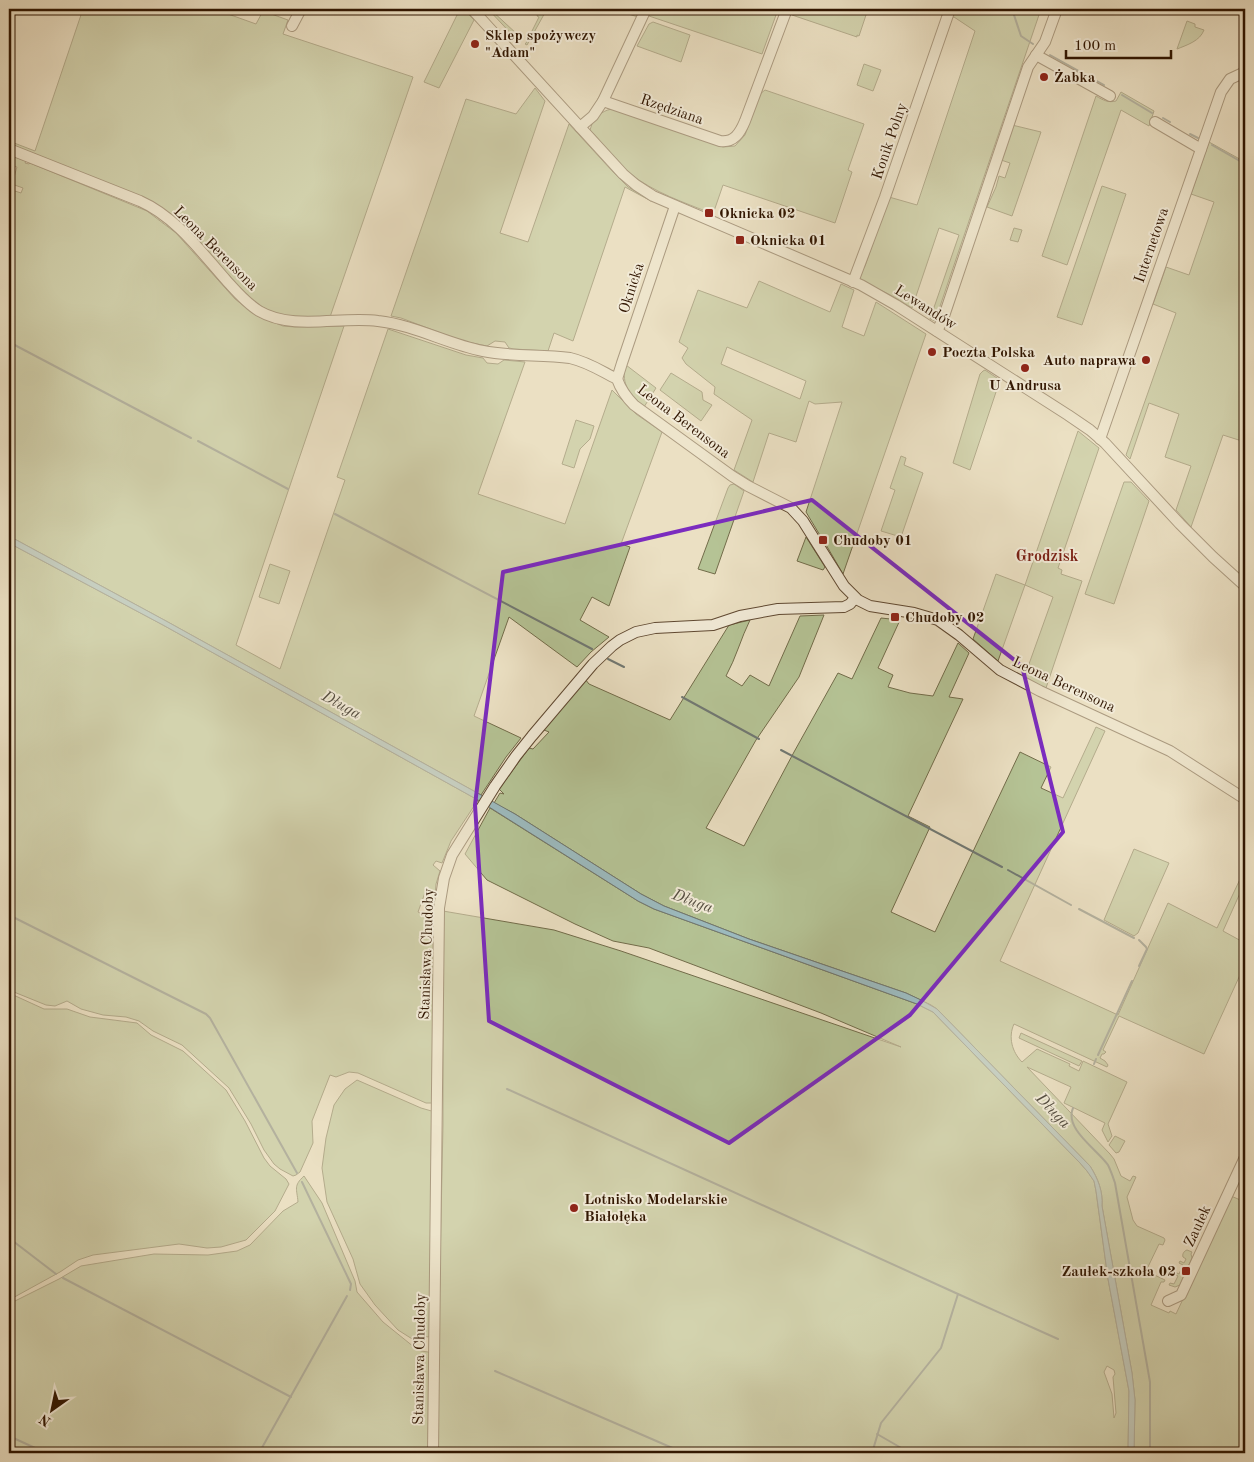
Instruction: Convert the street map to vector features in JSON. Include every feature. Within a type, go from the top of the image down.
[{"type":"street","points":[[292,26],[301,9]]},
{"type":"street","name":"Lewandów","points":[[473,9],[631,182],[675,206],[853,282],[896,305],[1068,415],[1100,439],[1212,557],[1245,586]]},
{"type":"street","points":[[580,127],[592,116],[603,101],[646,9]]},
{"type":"street","name":"Rzędziana","points":[[603,101],[720,141],[731,140],[740,133],[788,9]]},
{"type":"street","name":"Konik Polny","points":[[853,282],[885,197],[950,9]]},
{"type":"street","points":[[937,331],[943,319],[1028,67],[1045,42],[1057,9]]},
{"type":"street","points":[[1036,55],[1110,96]]},
{"type":"street","name":"Internetowa","points":[[1100,439],[1221,92],[1224,85],[1233,77],[1245,72]]},
{"type":"street","points":[[1155,122],[1201,149]]},
{"type":"street","name":"Leona Berensona","points":[[9,149],[152,207],[180,229],[243,298],[259,311],[272,317],[298,321],[356,320],[394,323],[483,351],[560,357],[580,360],[595,367],[617,379],[625,396],[634,405],[740,481],[791,508],[803,521],[841,582],[855,598],[870,606],[914,613],[938,620],[959,634],[1000,670],[1012,677],[1170,751],[1245,799]]},
{"type":"street","name":"Oknicka","points":[[617,379],[675,206]]},
{"type":"street","name":"Stanisława Chudoby","points":[[433,1453],[440,904],[444,878],[452,855],[516,756],[586,671],[607,649],[620,640],[644,630],[655,628],[713,625],[740,616],[764,612],[844,607],[855,598]]},
{"type":"street","name":"Zaułek","points":[[1168,1302],[1181,1295],[1245,1157]]},
{"type":"highlighted area","points":[[812,500],[1022,666],[1063,832],[910,1015],[729,1143],[489,1021],[475,805],[503,572]]},
{"type":"green space","points":[[83,9],[214,9],[256,24],[263,11],[288,20],[283,34],[413,77],[330,317],[292,317],[269,311],[245,293],[188,228],[174,219],[9,145],[9,141],[35,151]]},
{"type":"green space","points":[[460,9],[463,9],[474,20],[439,88],[424,82]]},
{"type":"green space","points":[[488,9],[518,35],[516,39]]},
{"type":"green space","points":[[540,9],[547,9],[527,45],[525,44],[539,17],[537,16]]},
{"type":"green space","points":[[612,9],[642,9],[638,17]]},
{"type":"green space","points":[[649,9],[757,9],[776,15],[762,54],[646,15]]},
{"type":"green space","points":[[794,9],[868,9],[857,37],[792,15]]},
{"type":"green space","points":[[954,9],[1041,9],[935,321],[930,319],[959,235],[939,228],[912,308],[857,278],[865,266],[889,197],[917,205],[975,31],[954,17],[951,18]]},
{"type":"green space","points":[[1187,21],[1195,24],[1195,27],[1204,30],[1196,40],[1177,49]]},
{"type":"green space","points":[[653,22],[690,35],[681,62],[637,46],[649,24]]},
{"type":"green space","points":[[864,64],[881,70],[873,91],[857,85]]},
{"type":"green space","points":[[535,88],[545,101],[500,233],[528,242],[569,124],[628,187],[651,201],[625,187],[573,341],[554,333],[548,351],[514,349],[509,348],[505,342],[495,341],[487,346],[462,341],[391,316],[466,99],[516,114]]},
{"type":"green space","points":[[765,90],[864,124],[848,170],[852,172],[835,223],[723,185],[713,214],[659,192],[629,173],[635,180],[590,130],[592,124],[590,122],[598,115],[614,109],[723,147],[735,146],[745,135],[760,94]]},
{"type":"green space","points":[[1121,92],[1154,111],[1149,126],[1121,110],[1067,265],[1042,256],[1096,96],[1113,102],[1116,101]]},
{"type":"green space","points":[[1012,125],[1041,132],[1012,216],[987,207],[999,176],[1005,178],[1010,163],[1001,160]]},
{"type":"green space","points":[[1209,142],[1245,162],[1245,442],[1223,435],[1191,527],[1176,510],[1191,466],[1165,457],[1179,414],[1149,403],[1130,459],[1126,455],[1176,313],[1153,304],[1166,267],[1189,275],[1214,202],[1191,194]]},
{"type":"green space","points":[[9,155],[147,211],[176,233],[235,299],[257,316],[283,326],[344,326],[236,645],[280,669],[345,480],[337,477],[388,329],[466,355],[483,358],[487,363],[498,364],[504,360],[525,362],[478,494],[565,524],[612,390],[636,414],[662,432],[621,544],[630,547],[609,606],[592,597],[580,620],[609,637],[577,667],[509,617],[474,716],[521,738],[481,795],[9,536],[9,209],[15,191],[21,193],[23,188],[9,183],[9,176],[14,177],[17,167],[9,165],[11,160]]},
{"type":"green space","points":[[1102,186],[1126,194],[1082,325],[1057,317]]},
{"type":"green space","points":[[1014,228],[1022,230],[1018,242],[1010,240]]},
{"type":"green space","points":[[759,281],[830,312],[841,284],[854,290],[842,327],[864,336],[876,302],[926,334],[843,574],[826,542],[806,512],[842,402],[815,404],[809,401],[796,442],[769,433],[753,482],[734,470],[752,420],[714,394],[715,387],[686,364],[682,358],[688,348],[679,342],[698,290],[747,308]],"holes":[[[727,347],[806,381],[800,399],[721,364]]]},
{"type":"green space","points":[[626,365],[656,388],[644,407],[628,389],[624,378]]},
{"type":"green space","points":[[985,370],[1000,380],[970,470],[953,463],[980,374]]},
{"type":"green space","points":[[671,373],[702,392],[703,400],[712,405],[701,421],[660,390]]},
{"type":"green space","points":[[576,420],[594,426],[590,439],[580,449],[574,468],[562,464]]},
{"type":"green space","points":[[1078,431],[1099,448],[1058,568],[1062,570],[1061,574],[1082,581],[1046,688],[1024,678],[1053,597],[1025,585]]},
{"type":"green space","points":[[901,456],[906,458],[904,465],[923,473],[901,537],[881,531],[895,490],[890,488]]},
{"type":"green space","points":[[1124,482],[1131,482],[1149,501],[1114,604],[1085,594]]},
{"type":"green space","points":[[734,484],[744,491],[715,574],[698,569],[728,488]]},
{"type":"green space","points":[[806,537],[825,567],[823,570],[797,561]]},
{"type":"green space","points":[[9,543],[163,625],[478,800],[451,841],[442,863],[436,861],[433,865],[440,871],[436,884],[434,906],[426,890],[418,912],[422,914],[436,911],[432,1103],[426,1103],[358,1073],[349,1072],[336,1077],[330,1075],[312,1121],[313,1143],[300,1172],[293,1176],[274,1164],[229,1088],[182,1045],[153,1031],[139,1021],[81,1009],[67,1001],[55,1006],[46,1005],[9,990]]},
{"type":"green space","points":[[270,564],[290,571],[279,604],[259,597]]},
{"type":"green space","points":[[996,574],[1025,585],[998,661],[973,639]]},
{"type":"green space","points":[[824,615],[799,677],[756,740],[706,828],[744,846],[838,673],[852,679],[881,618],[900,620],[878,668],[893,675],[888,687],[910,693],[933,696],[958,643],[969,653],[949,697],[963,699],[908,816],[930,827],[891,912],[935,932],[1020,752],[1051,767],[1041,788],[1063,798],[1096,727],[1105,731],[1000,961],[1118,1015],[1168,903],[1217,928],[1242,875],[1245,876],[1245,882],[1223,931],[1243,942],[1245,937],[1245,964],[1204,1054],[1119,1016],[1103,1050],[1106,1052],[1100,1058],[1105,1061],[1108,1065],[1107,1067],[1014,1024],[1011,1039],[1013,1049],[1022,1062],[1037,1049],[1070,1064],[1069,1066],[1079,1071],[1083,1061],[1127,1082],[1108,1124],[1112,1136],[1108,1142],[1102,1130],[1105,1123],[1064,1103],[1071,1087],[1027,1067],[1110,1154],[1121,1176],[1130,1181],[1133,1176],[1136,1177],[1127,1197],[1133,1220],[1137,1226],[1165,1240],[1163,1245],[1159,1244],[1146,1271],[1165,1280],[1161,1282],[1151,1305],[1176,1314],[1231,1196],[1245,1202],[1245,1453],[1134,1453],[1135,1400],[1132,1373],[1098,1180],[1090,1166],[937,1009],[906,993],[749,939],[664,906],[641,894],[515,814],[494,803],[500,793],[504,794],[499,789],[529,748],[533,749],[549,732],[544,730],[585,679],[589,684],[670,720],[729,625],[750,620],[726,676],[742,686],[750,675],[769,686],[800,616]]},
{"type":"green space","points":[[490,808],[638,901],[654,909],[917,1004],[933,1012],[1080,1163],[1094,1181],[1108,1279],[1129,1391],[1128,1453],[436,1453],[443,1125],[443,911],[554,930],[621,951],[901,1047],[821,1013],[649,948],[613,941],[487,880],[465,854]],"holes":[[[1107,1366],[1114,1370],[1116,1413],[1114,1418],[1112,1394],[1104,1372]]]},
{"type":"green space","points":[[1134,849],[1169,863],[1138,933],[1134,936],[1104,920]]},
{"type":"green space","points":[[9,993],[44,1009],[67,1009],[90,1017],[137,1023],[151,1035],[183,1051],[226,1090],[264,1158],[289,1184],[275,1211],[246,1240],[221,1247],[207,1248],[179,1244],[93,1255],[78,1260],[9,1300]]},
{"type":"green space","points":[[1021,1033],[1082,1061],[1079,1066],[1019,1038]]},
{"type":"green space","points":[[357,1080],[421,1108],[435,1112],[431,1335],[428,1337],[419,1335],[417,1342],[398,1330],[375,1305],[360,1284],[353,1259],[327,1202],[322,1168],[326,1138],[334,1105],[345,1089]]},
{"type":"green space","points":[[1115,1136],[1125,1141],[1119,1152],[1116,1153],[1109,1145]]},
{"type":"green space","points":[[304,1176],[322,1203],[355,1281],[357,1292],[383,1322],[414,1347],[430,1354],[429,1453],[9,1453],[9,1304],[81,1266],[154,1254],[208,1255],[237,1251],[250,1245],[283,1211],[298,1202],[297,1185]]},
{"type":"green space","points":[[1187,1250],[1192,1252],[1192,1258],[1180,1285],[1175,1287],[1169,1285],[1170,1283],[1174,1284],[1178,1276],[1174,1274],[1175,1272],[1179,1274],[1183,1265],[1179,1263],[1180,1261],[1184,1263],[1186,1259],[1183,1255]]},
{"type":"water","points":[[9,536],[515,814],[641,894],[664,906],[749,939],[906,993],[937,1009],[1090,1166],[1098,1180],[1132,1373],[1135,1400],[1134,1453],[1128,1453],[1129,1391],[1108,1279],[1094,1181],[1080,1163],[933,1012],[917,1004],[654,909],[638,901],[478,800],[163,625],[9,543]]},
{"type":"waterway","points":[[1012,9],[1021,36],[1033,44]]},
{"type":"waterway","points":[[1050,55],[1104,85]]},
{"type":"waterway","points":[[1122,95],[1152,113]]},
{"type":"waterway","points":[[1163,118],[1170,122]]},
{"type":"waterway","points":[[1190,134],[1198,138]]},
{"type":"waterway","points":[[1212,145],[1245,164]]},
{"type":"waterway","points":[[9,342],[191,438]]},
{"type":"waterway","points":[[198,441],[288,489]]},
{"type":"waterway","points":[[335,514],[592,649]]},
{"type":"waterway","points":[[608,659],[624,667]]},
{"type":"waterway","points":[[682,697],[759,739]]},
{"type":"waterway","points":[[781,750],[1002,867]]},
{"type":"waterway","points":[[1008,870],[1071,905]]},
{"type":"waterway","points":[[1079,909],[1134,938]]},
{"type":"waterway","points":[[9,915],[206,1014],[297,1173]]},
{"type":"waterway","points":[[1139,940],[1147,949],[1139,966]]},
{"type":"waterway","points":[[1098,1055],[1132,981]]},
{"type":"waterway","points":[[1094,1064],[1096,1059]]},
{"type":"waterway","points":[[507,1089],[958,1294]]},
{"type":"waterway","name":"Długa","points":[[1073,1108],[1071,1116],[1073,1124],[1077,1131],[1108,1165],[1115,1183],[1150,1382],[1150,1453]]},
{"type":"waterway","points":[[302,1182],[351,1284],[350,1290]]},
{"type":"waterway","points":[[9,1238],[56,1274]]},
{"type":"waterway","points":[[63,1278],[291,1397]]},
{"type":"waterway","points":[[872,1453],[881,1423],[941,1348],[958,1294],[1058,1339]]},
{"type":"waterway","points":[[259,1453],[347,1296]]},
{"type":"waterway","points":[[495,1371],[684,1453]]},
{"type":"waterway","points":[[877,1434],[910,1453]]},
{"type":"waterway","points":[[9,1436],[46,1453]]},
{"type":"place","name":"Sklep spożywczy \"Adam\"","points":[[475,44]]},
{"type":"place","name":"Żabka","points":[[1044,77]]},
{"type":"place","name":"Oknicka 02","points":[[709,213]]},
{"type":"place","name":"Oknicka 01","points":[[740,240]]},
{"type":"place","name":"Poczta Polska","points":[[932,352]]},
{"type":"place","name":"Auto naprawa","points":[[1146,360]]},
{"type":"place","name":"U Andrusa","points":[[1025,368]]},
{"type":"place","name":"Chudoby 01","points":[[823,540]]},
{"type":"place","name":"Chudoby 02","points":[[895,617]]},
{"type":"place","name":"Lotnisko Modelarskie Białołęka","points":[[574,1208]]},
{"type":"place","name":"Zaułek-szkoła 02","points":[[1186,1271]]},
{"type":"district","name":"Grodzisk","points":[[1047,555]]}]
